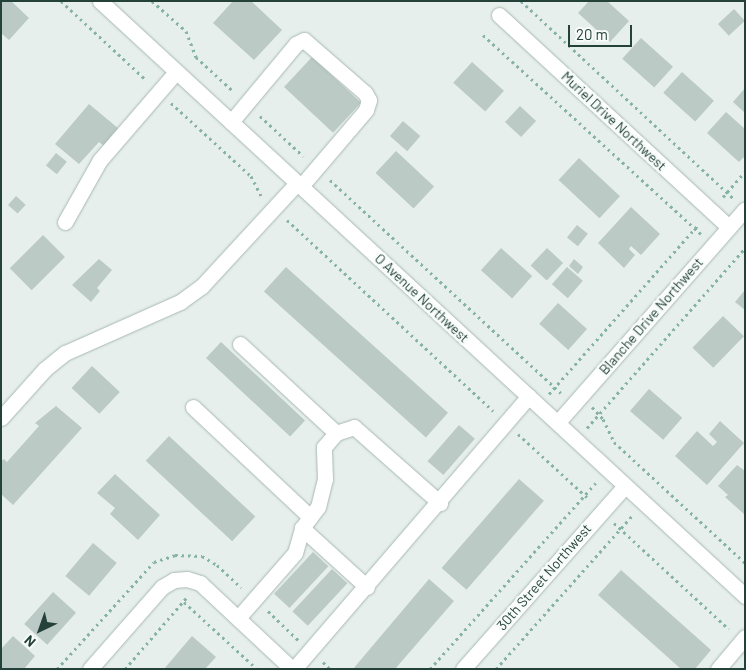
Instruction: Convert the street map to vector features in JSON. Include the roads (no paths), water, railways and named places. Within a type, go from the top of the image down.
[{"type":"street","name":"O Avenue Northwest","points":[[100,1],[745,596]]},
{"type":"street","name":"Muriel Drive Northwest","points":[[499,15],[729,227]]},
{"type":"street","points":[[1,418],[45,368],[65,353],[180,302],[202,286],[316,167],[366,110],[369,100],[365,92],[304,40],[296,44],[231,122]]},
{"type":"street","points":[[64,222],[100,160],[176,72]]},
{"type":"street","name":"Blanche Drive Northwest","points":[[558,422],[729,227],[740,205]]},
{"type":"street","points":[[240,344],[336,433]]},
{"type":"street","points":[[90,669],[158,592],[174,580],[200,583],[293,669],[440,504],[507,423],[534,401]]},
{"type":"street","points":[[194,406],[367,586]]},
{"type":"street","points":[[238,618],[295,553],[306,522],[318,507],[325,478],[324,447],[336,433],[354,427],[440,504]]},
{"type":"street","name":"30th Street Northwest","points":[[463,669],[625,486]]},
{"type":"street","points":[[718,669],[743,639]]}]
